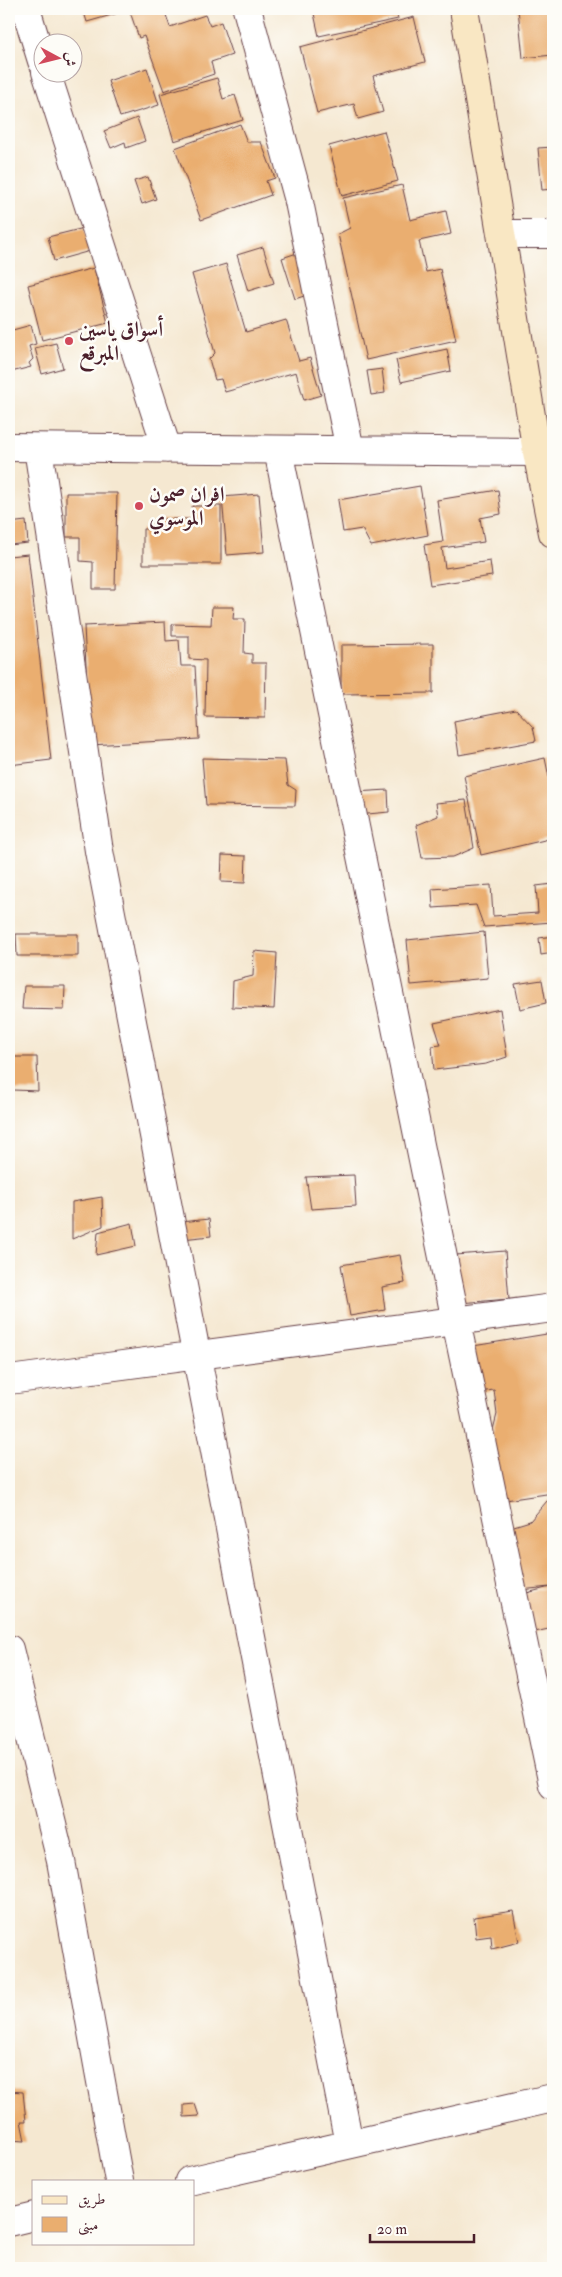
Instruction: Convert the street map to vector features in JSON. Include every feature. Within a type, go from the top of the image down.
[{"type":"street","points":[[26,9],[33,32]]},
{"type":"street","points":[[247,9],[298,197],[350,450]]},
{"type":"street","points":[[464,9],[537,452],[550,499],[553,534]]},
{"type":"street","points":[[49,82],[167,449]]},
{"type":"street","points":[[502,234],[553,234]]},
{"type":"street","points":[[9,447],[537,452]]},
{"type":"street","points":[[38,448],[99,852],[349,2144]]},
{"type":"street","points":[[278,450],[553,1785]]},
{"type":"street","points":[[9,1380],[553,1308]]},
{"type":"street","points":[[9,1648],[61,1861],[119,2180]]},
{"type":"street","points":[[193,2180],[553,2098]]},
{"type":"street","points":[[9,2222],[32,2216]]},
{"type":"building","points":[[83,9],[121,9],[122,12],[87,22]]},
{"type":"building","points":[[129,9],[164,9],[170,27],[205,15],[210,26],[221,22],[232,55],[211,62],[214,74],[164,91],[144,36],[139,38]]},
{"type":"building","points":[[313,9],[396,9],[398,19],[319,36]]},
{"type":"building","points":[[518,9],[553,9],[553,55],[523,58]]},
{"type":"building","points":[[414,17],[425,62],[373,76],[383,112],[358,119],[354,104],[317,113],[300,47]]},
{"type":"building","points":[[147,68],[159,105],[120,117],[108,81]]},
{"type":"building","points":[[217,78],[223,99],[235,95],[243,120],[174,141],[160,94]]},
{"type":"building","points":[[137,118],[145,141],[126,148],[125,142],[111,148],[104,131]]},
{"type":"building","points":[[240,124],[247,142],[261,142],[275,178],[266,181],[271,195],[201,220],[175,148]]},
{"type":"building","points":[[384,131],[398,181],[342,196],[329,146]]},
{"type":"building","points":[[553,147],[553,189],[542,190],[538,148]]},
{"type":"building","points":[[148,177],[156,199],[142,204],[134,181]]},
{"type":"building","points":[[402,185],[410,220],[446,211],[451,234],[419,241],[426,272],[440,269],[456,340],[366,360],[338,234],[350,228],[343,198]]},
{"type":"building","points":[[84,228],[90,251],[54,261],[48,237]]},
{"type":"building","points":[[263,247],[274,283],[248,291],[237,255]]},
{"type":"building","points":[[303,251],[316,292],[295,299],[282,258]]},
{"type":"building","points":[[226,264],[246,332],[286,320],[299,361],[310,358],[321,395],[304,400],[296,372],[225,392],[221,379],[215,380],[209,359],[215,353],[192,274]]},
{"type":"building","points":[[94,268],[108,323],[42,340],[28,285]]},
{"type":"building","points":[[31,325],[36,344],[29,346],[33,359],[29,363],[31,367],[11,372],[9,363],[9,331]]},
{"type":"building","points":[[56,343],[63,368],[42,374],[35,348]]},
{"type":"building","points":[[447,349],[451,371],[401,382],[396,360]]},
{"type":"building","points":[[382,369],[385,393],[371,395],[367,371]]},
{"type":"building","points":[[420,486],[428,535],[371,546],[362,529],[343,532],[338,500]]},
{"type":"building","points":[[498,490],[501,514],[480,518],[484,542],[442,548],[445,568],[490,561],[492,576],[430,585],[424,545],[443,542],[437,500]]},
{"type":"building","points":[[66,493],[117,493],[115,589],[93,589],[93,562],[80,561],[80,537],[66,537]]},
{"type":"building","points":[[259,494],[264,552],[227,555],[222,497]]},
{"type":"building","points":[[192,506],[221,506],[221,564],[143,564],[143,529],[156,529],[156,519],[193,519]]},
{"type":"building","points":[[26,521],[28,543],[9,545],[9,523]]},
{"type":"building","points":[[28,554],[51,760],[9,765],[9,556]]},
{"type":"building","points":[[212,607],[234,607],[233,619],[245,619],[244,653],[252,654],[252,663],[266,663],[265,718],[205,717],[206,660],[189,659],[189,636],[172,636],[172,624],[211,625]]},
{"type":"building","points":[[165,622],[166,641],[179,640],[181,666],[195,666],[199,739],[90,745],[84,626]]},
{"type":"building","points":[[433,644],[433,693],[341,694],[341,645]]},
{"type":"building","points":[[516,709],[533,727],[536,741],[459,755],[454,721]]},
{"type":"building","points":[[202,758],[285,760],[288,785],[296,790],[295,806],[206,805]]},
{"type":"building","points":[[545,758],[553,797],[553,838],[481,855],[464,776]]},
{"type":"building","points":[[388,790],[389,812],[357,815],[355,792]]},
{"type":"building","points":[[466,800],[474,848],[453,857],[422,858],[416,825],[438,816],[436,803]]},
{"type":"building","points":[[222,855],[246,856],[245,883],[221,882]]},
{"type":"building","points":[[553,884],[553,922],[484,927],[476,905],[433,908],[432,889],[491,885],[493,916],[538,913],[536,886]]},
{"type":"building","points":[[484,932],[488,978],[411,985],[407,940]]},
{"type":"building","points":[[16,934],[78,934],[78,956],[17,956]]},
{"type":"building","points":[[553,936],[553,953],[541,955],[539,938]]},
{"type":"building","points":[[254,951],[277,953],[274,1009],[232,1007],[233,981],[253,976]]},
{"type":"building","points":[[542,980],[546,1003],[520,1009],[515,984]]},
{"type":"building","points":[[24,986],[65,986],[64,1010],[22,1009]]},
{"type":"building","points":[[500,1009],[507,1057],[486,1064],[434,1070],[432,1046],[441,1045],[434,1023]]},
{"type":"building","points":[[9,1057],[37,1057],[38,1091],[13,1090],[9,1078]]},
{"type":"building","points":[[354,1175],[356,1206],[311,1209],[306,1177]]},
{"type":"building","points":[[102,1197],[103,1226],[72,1239],[72,1202]]},
{"type":"building","points":[[549,1206],[553,1206],[553,1246],[552,1246]]},
{"type":"building","points":[[209,1219],[211,1236],[182,1239],[181,1222]]},
{"type":"building","points":[[132,1223],[136,1246],[96,1255],[98,1232]]},
{"type":"building","points":[[505,1251],[509,1299],[460,1303],[456,1255]]},
{"type":"building","points":[[400,1255],[405,1283],[382,1287],[385,1310],[350,1316],[341,1265]]},
{"type":"building","points":[[553,1333],[553,1493],[499,1501],[491,1438],[497,1414],[494,1390],[479,1392],[473,1346]]},
{"type":"building","points":[[553,1499],[553,1628],[526,1634],[519,1595],[550,1587],[520,1590],[501,1530],[530,1521],[547,1501]]},
{"type":"building","points":[[513,1911],[519,1942],[492,1949],[491,1936],[476,1938],[474,1917]]},
{"type":"building","points":[[9,2091],[23,2092],[26,2121],[21,2121],[25,2141],[9,2140]]},
{"type":"building","points":[[195,2104],[199,2116],[184,2117],[184,2105]]},
{"type":"place","name":"أسواق ياسين المبرقع","points":[[69,341]]},
{"type":"place","name":"افران صمون الموسوي","points":[[139,506]]}]
